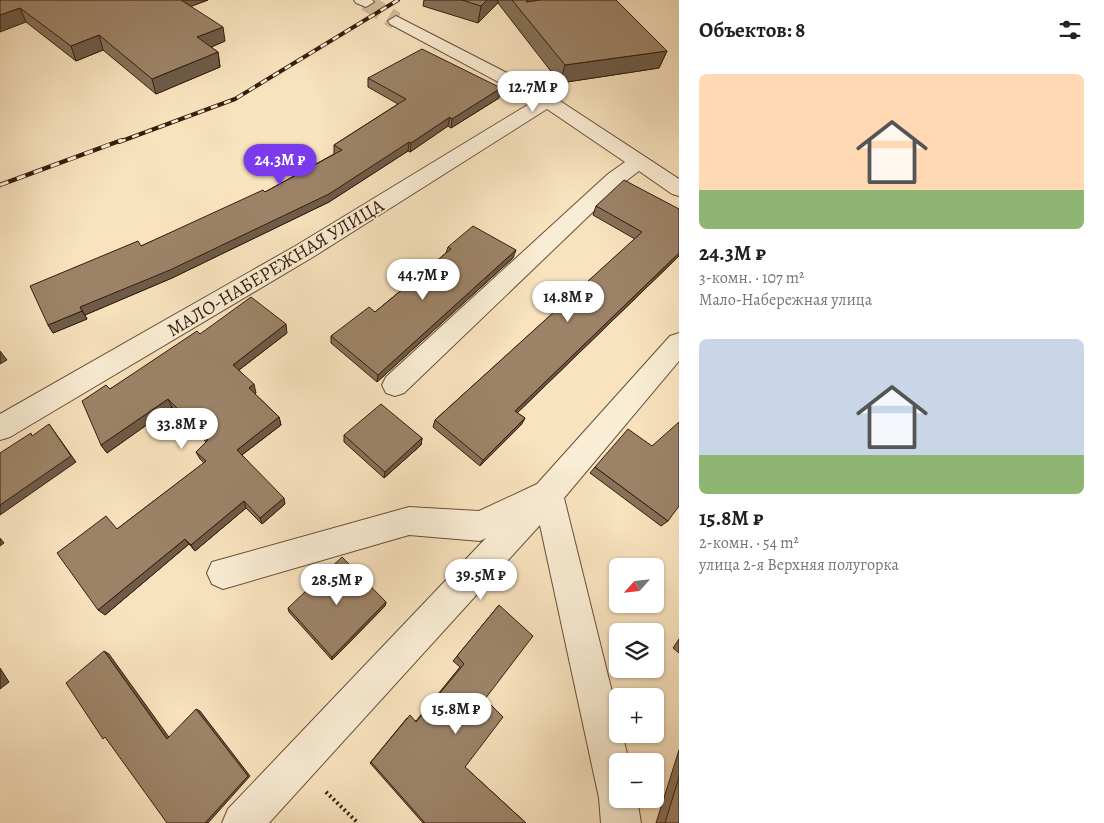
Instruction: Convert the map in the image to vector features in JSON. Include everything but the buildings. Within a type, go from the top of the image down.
[{"type":"street","points":[[396,21],[547,101],[679,189]]},
{"type":"street","name":"МАЛО-НАБЕРЕЖНАЯ УЛИЦА","points":[[0,428],[305,251],[547,101]]},
{"type":"street","points":[[395,385],[615,178],[638,162]]},
{"type":"street","points":[[242,823],[548,494],[679,343]]},
{"type":"street","points":[[223,573],[409,521],[480,526],[548,494]]},
{"type":"street","points":[[548,494],[609,759]]},
{"type":"street","points":[[619,808],[621,823]]},
{"type":"tunnel","points":[[366,2],[396,21]]},
{"type":"railway","points":[[119,142],[235,99],[398,0]]},
{"type":"railway","points":[[0,185],[122,140]]}]
